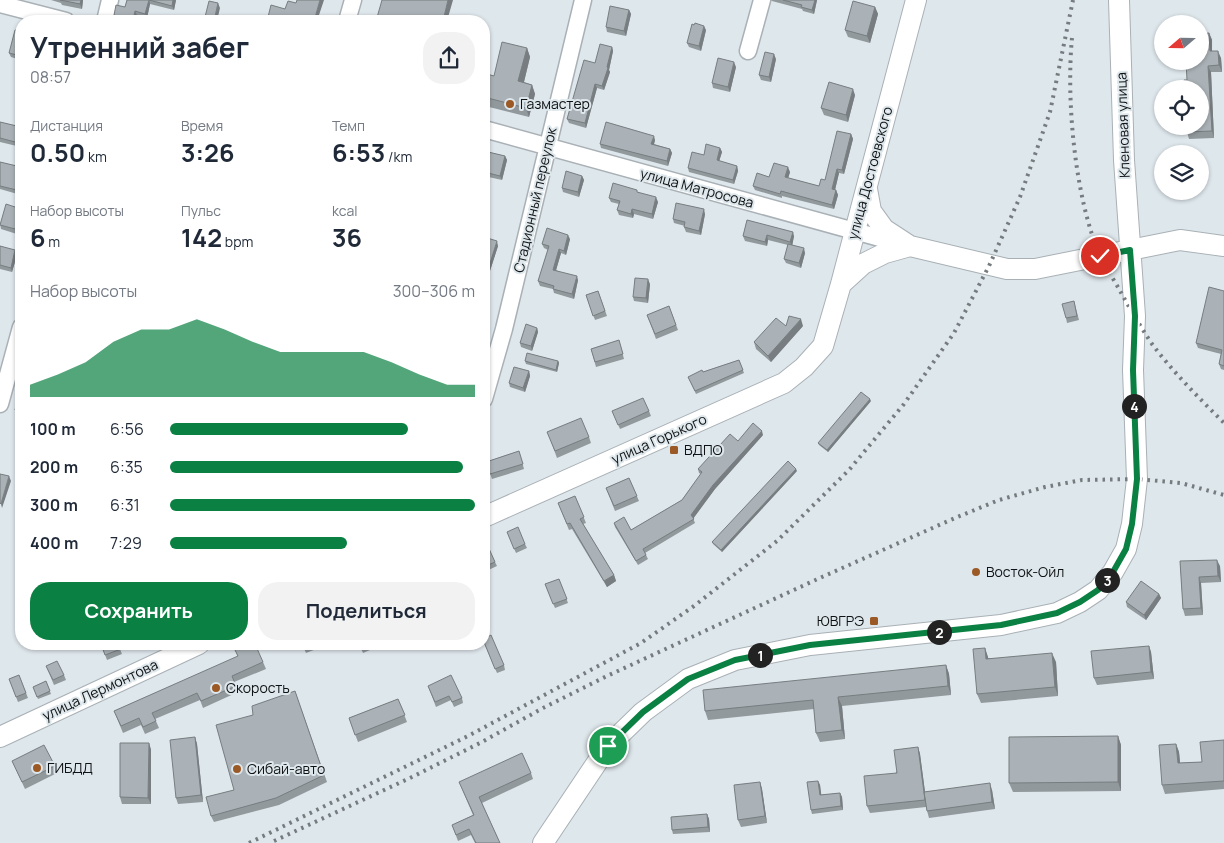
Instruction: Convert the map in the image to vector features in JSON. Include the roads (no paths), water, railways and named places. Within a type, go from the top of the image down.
[{"type":"main road","name":"улица Достоевского","points":[[823,346],[916,0]]},
{"type":"main road","name":"Кленовая улица","points":[[543,843],[608,746],[643,712],[688,679],[735,660],[810,645],[1001,625],[1057,613],[1080,602],[1098,590],[1113,572],[1126,549],[1132,524],[1137,479],[1133,370],[1135,316],[1124,160],[1120,0]]},
{"type":"main road","name":"улица Матросова","points":[[866,188],[872,211],[884,229],[910,246],[1007,269],[1035,269],[1180,240],[1224,246]]},
{"type":"main road","points":[[841,284],[863,264],[885,253],[910,246]]},
{"type":"main road","name":"улица Горького","points":[[490,511],[784,383],[804,367],[823,346]]},
{"type":"main road","name":"улица Лермонтова","points":[[0,737],[175,650]]},
{"type":"street","points":[[106,15],[110,0]]},
{"type":"street","points":[[349,15],[353,0]]},
{"type":"street","name":"Стадионный переулок","points":[[490,378],[504,330],[584,0]]},
{"type":"street","points":[[748,51],[762,0]]},
{"type":"street","points":[[0,4],[43,15]]},
{"type":"street","name":"улица Матросова","points":[[490,131],[547,148],[910,246]]},
{"type":"street","points":[[0,404],[10,376],[15,354]]},
{"type":"railway","points":[[249,843],[468,736],[641,643],[694,606],[777,541],[849,470],[904,404],[954,333],[989,266],[1020,197],[1050,112],[1073,0]]},
{"type":"railway","points":[[1072,38],[1070,90],[1074,149],[1084,206],[1091,233],[1100,256],[1152,344],[1177,375],[1224,423]]},
{"type":"railway","points":[[274,841],[410,778],[607,676],[822,577],[999,500],[1045,487],[1082,480],[1137,479],[1181,483],[1224,495]]},
{"type":"place","name":"Газмастер","points":[[510,104]]},
{"type":"place","name":"ВДПО","points":[[674,450]]},
{"type":"place","name":"Восток-Ойл","points":[[976,572]]},
{"type":"place","name":"ЮВГРЭ","points":[[874,621]]},
{"type":"place","name":"Скорость","points":[[216,688]]},
{"type":"place","name":"ГИБДД","points":[[37,768]]},
{"type":"place","name":"Сибай-авто","points":[[237,769]]}]
